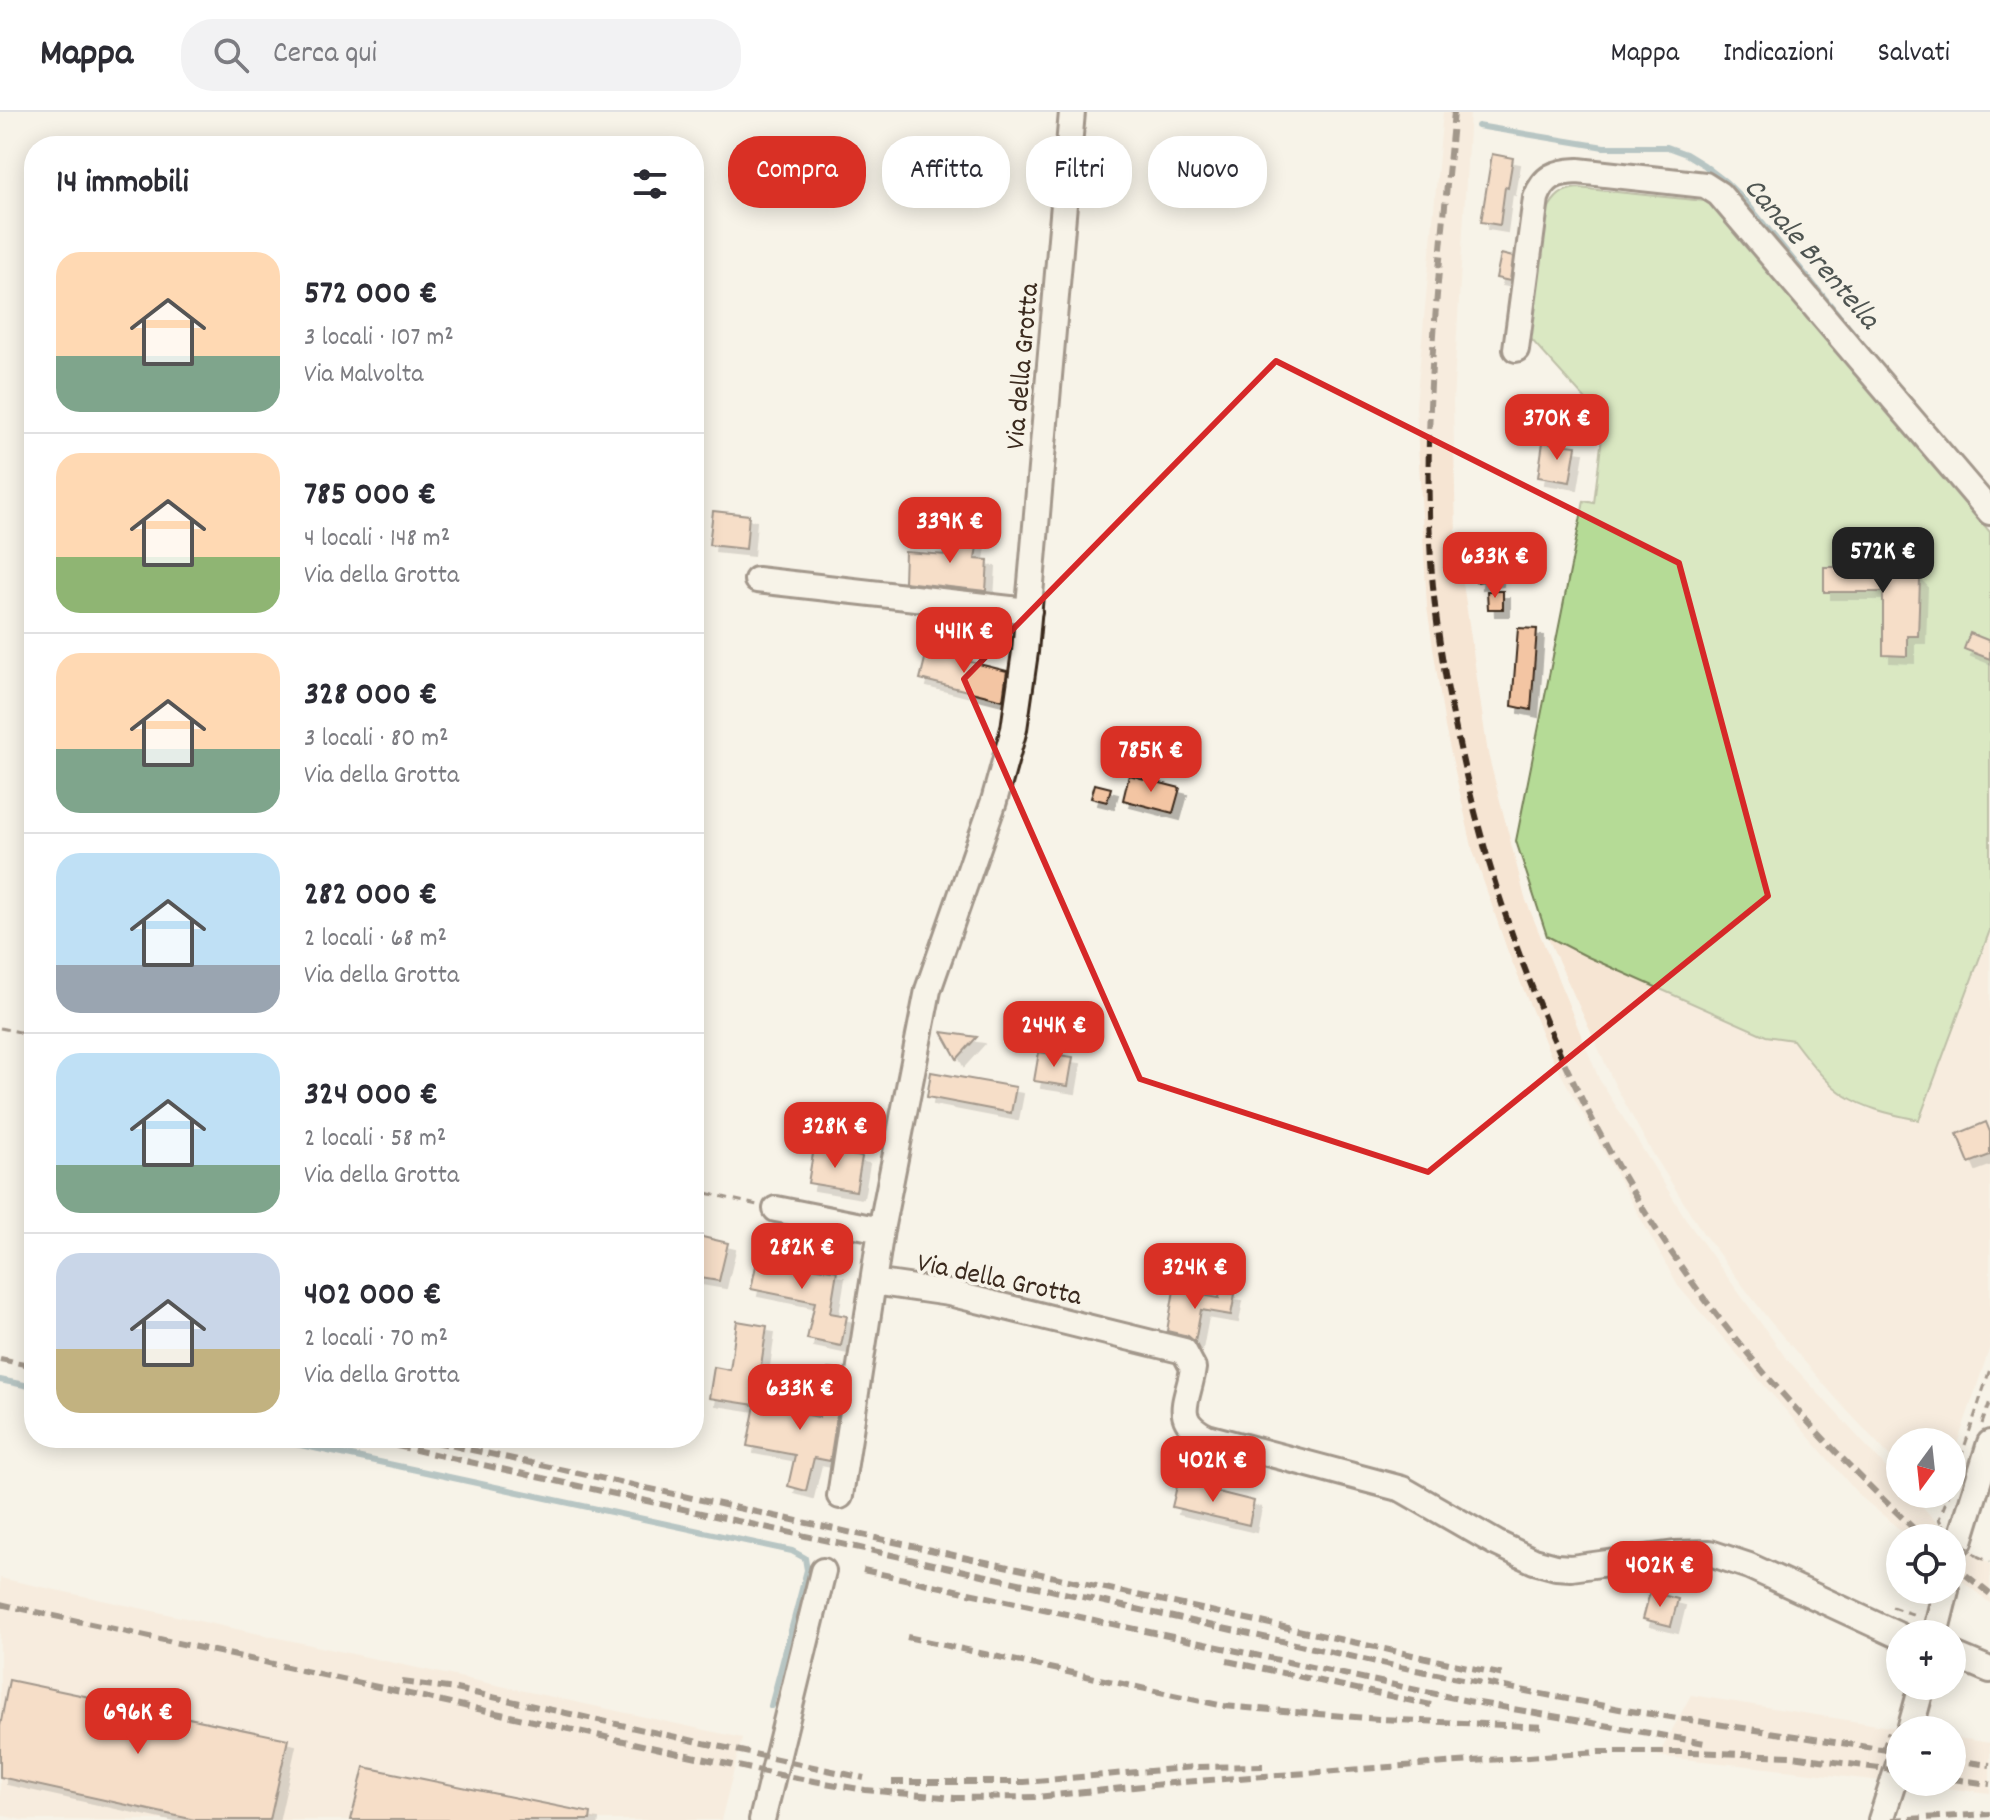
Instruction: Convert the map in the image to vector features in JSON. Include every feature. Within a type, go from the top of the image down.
[{"type":"street","name":"Via della Grotta","points":[[840,1496],[881,1230],[928,990],[994,801],[1014,729],[1029,611],[1072,112]]},
{"type":"street","points":[[1516,349],[1536,198],[1541,185],[1549,177],[1560,172],[1578,171],[1705,185],[1719,194],[1990,512]]},
{"type":"street","points":[[757,580],[1029,611]]},
{"type":"street","points":[[776,1209],[881,1230]]},
{"type":"street","name":"Via della Grotta","points":[[873,1282],[949,1293],[1184,1351],[1193,1368],[1184,1405],[1191,1429],[1207,1437],[1402,1489],[1473,1531],[1534,1561],[1571,1568],[1675,1554],[1710,1553],[1749,1566],[1886,1630]]},
{"type":"street","points":[[1965,1524],[1990,1443]]},
{"type":"street","points":[[762,1820],[823,1571]]},
{"type":"street","points":[[1966,1660],[1990,1670]]},
{"type":"street","points":[[1881,1820],[1889,1796]]},
{"type":"path","points":[[0,1028],[24,1033]]},
{"type":"path","points":[[704,1192],[776,1209]]},
{"type":"path","points":[[1966,1442],[1990,1369]]},
{"type":"path","points":[[1966,1545],[1990,1562]]},
{"type":"highlighted area","points":[[1276,361],[1679,563],[1768,896],[1428,1172],[1140,1079],[964,679]]},
{"type":"shaded area","points":[[1443,112],[1470,112],[1453,401],[1456,535],[1488,754],[1525,898],[1599,1079],[1689,1224],[1786,1358],[1886,1468],[1886,1508],[1924,1508],[1938,1524],[1893,1524],[1860,1496],[1678,1286],[1550,1054],[1508,952],[1473,851],[1445,727],[1427,607],[1416,406]]},
{"type":"shaded area","points":[[1990,930],[1990,1347],[1963,1428],[1886,1428],[1886,1452],[1769,1320],[1703,1233],[1649,1147],[1615,1085],[1547,936],[1766,1036],[1793,1040],[1863,1107],[1918,1120]]},
{"type":"shaded area","points":[[1966,1546],[1990,1564],[1990,1603],[1966,1584]]},
{"type":"shaded area","points":[[0,1578],[742,1738],[721,1820],[23,1820],[0,1815]]},
{"type":"shaded area","points":[[1691,1695],[1886,1726],[1886,1781],[1658,1756]]},
{"type":"shaded area","points":[[1966,1739],[1990,1743],[1990,1793],[1966,1790]]},
{"type":"green space","points":[[1578,188],[1704,201],[1714,207],[1990,532],[1990,930],[1919,1120],[1876,1109],[1846,1096],[1821,1074],[1793,1040],[1766,1036],[1547,936],[1516,841],[1584,501],[1594,503],[1604,420],[1530,338],[1547,211],[1559,195]]},
{"type":"building","points":[[1492,154],[1513,158],[1500,225],[1481,222]]},
{"type":"building","points":[[1501,254],[1513,257],[1510,281],[1496,278]]},
{"type":"building","points":[[1543,442],[1576,446],[1570,482],[1538,477]]},
{"type":"building","points":[[713,511],[749,515],[746,549],[709,545]]},
{"type":"building","points":[[951,528],[979,534],[975,559],[988,560],[986,591],[904,582],[905,552],[947,555]]},
{"type":"building","points":[[1478,546],[1498,547],[1496,579],[1476,582]]},
{"type":"building","points":[[1844,558],[1899,559],[1920,580],[1918,636],[1907,636],[1907,656],[1883,655],[1883,592],[1824,592],[1824,567],[1844,567]]},
{"type":"building","points":[[1487,591],[1503,591],[1503,609],[1488,609]]},
{"type":"building","points":[[1518,628],[1537,629],[1531,710],[1512,706]]},
{"type":"building","points":[[1970,633],[1990,641],[1990,659],[1964,649]]},
{"type":"building","points":[[927,651],[1007,671],[1003,700],[920,679]]},
{"type":"building","points":[[1129,775],[1180,788],[1173,813],[1123,800]]},
{"type":"building","points":[[1095,784],[1111,788],[1107,802],[1091,798]]},
{"type":"building","points":[[942,1032],[977,1037],[957,1059]]},
{"type":"building","points":[[1039,1052],[1073,1057],[1068,1086],[1034,1081]]},
{"type":"building","points":[[931,1072],[1016,1087],[1011,1113],[927,1097]]},
{"type":"building","points":[[1986,1122],[1990,1132],[1990,1155],[1969,1163],[1957,1134]]},
{"type":"building","points":[[814,1148],[862,1157],[856,1191],[808,1183]]},
{"type":"building","points":[[704,1237],[728,1243],[719,1281],[704,1279]]},
{"type":"building","points":[[760,1247],[798,1254],[796,1265],[837,1271],[830,1313],[847,1316],[841,1346],[807,1339],[815,1302],[751,1289]]},
{"type":"building","points":[[1174,1290],[1219,1298],[1220,1292],[1235,1294],[1231,1315],[1201,1310],[1195,1342],[1188,1336],[1167,1331]]},
{"type":"building","points":[[737,1321],[767,1326],[755,1405],[709,1398],[714,1367],[730,1370]]},
{"type":"building","points":[[828,1369],[844,1371],[830,1461],[814,1458],[806,1491],[788,1486],[795,1455],[747,1446],[755,1405],[819,1417]]},
{"type":"building","points":[[1178,1482],[1254,1501],[1249,1525],[1172,1507]]},
{"type":"building","points":[[1650,1592],[1678,1599],[1671,1626],[1643,1619]]},
{"type":"building","points":[[9,1680],[288,1739],[270,1820],[195,1820],[0,1777],[0,1726]]},
{"type":"building","points":[[364,1767],[591,1813],[590,1820],[351,1820]]},
{"type":"waterway","name":"Canale Brentella","points":[[1478,126],[1604,147],[1667,147],[1686,154],[1726,182],[1744,200],[1864,346]]},
{"type":"waterway","points":[[0,1380],[24,1385]]},
{"type":"waterway","points":[[314,1448],[792,1551],[805,1558],[807,1570],[771,1706]]},
{"type":"railway","points":[[1454,112],[1431,392],[1431,561],[1438,632],[1455,725],[1479,828],[1503,907],[1531,986],[1564,1062],[1643,1209],[1689,1278],[1739,1343],[1851,1468],[1909,1524]]},
{"type":"railway","points":[[0,1359],[24,1364]]},
{"type":"railway","points":[[406,1448],[1395,1666],[1625,1710],[1886,1750]]},
{"type":"railway","points":[[463,1448],[1504,1675]]},
{"type":"railway","points":[[863,1570],[1468,1701],[1705,1743]]},
{"type":"railway","points":[[1966,1575],[1990,1594]]},
{"type":"railway","points":[[0,1604],[774,1774],[865,1790],[955,1798],[1036,1797],[1182,1782],[1598,1752],[1792,1756],[1886,1769]]},
{"type":"railway","points":[[907,1637],[1224,1706],[1379,1719],[1546,1727]]},
{"type":"railway","points":[[1227,1661],[1431,1705]]},
{"type":"railway","points":[[402,1682],[456,1689],[864,1778]]},
{"type":"railway","points":[[1966,1762],[1990,1765]]},
{"type":"railway","points":[[892,1782],[1024,1782],[1195,1767],[1263,1766]]},
{"type":"railway","points":[[1966,1781],[1990,1784]]},
{"type":"railway","points":[[1892,1820],[1990,1814]]}]
